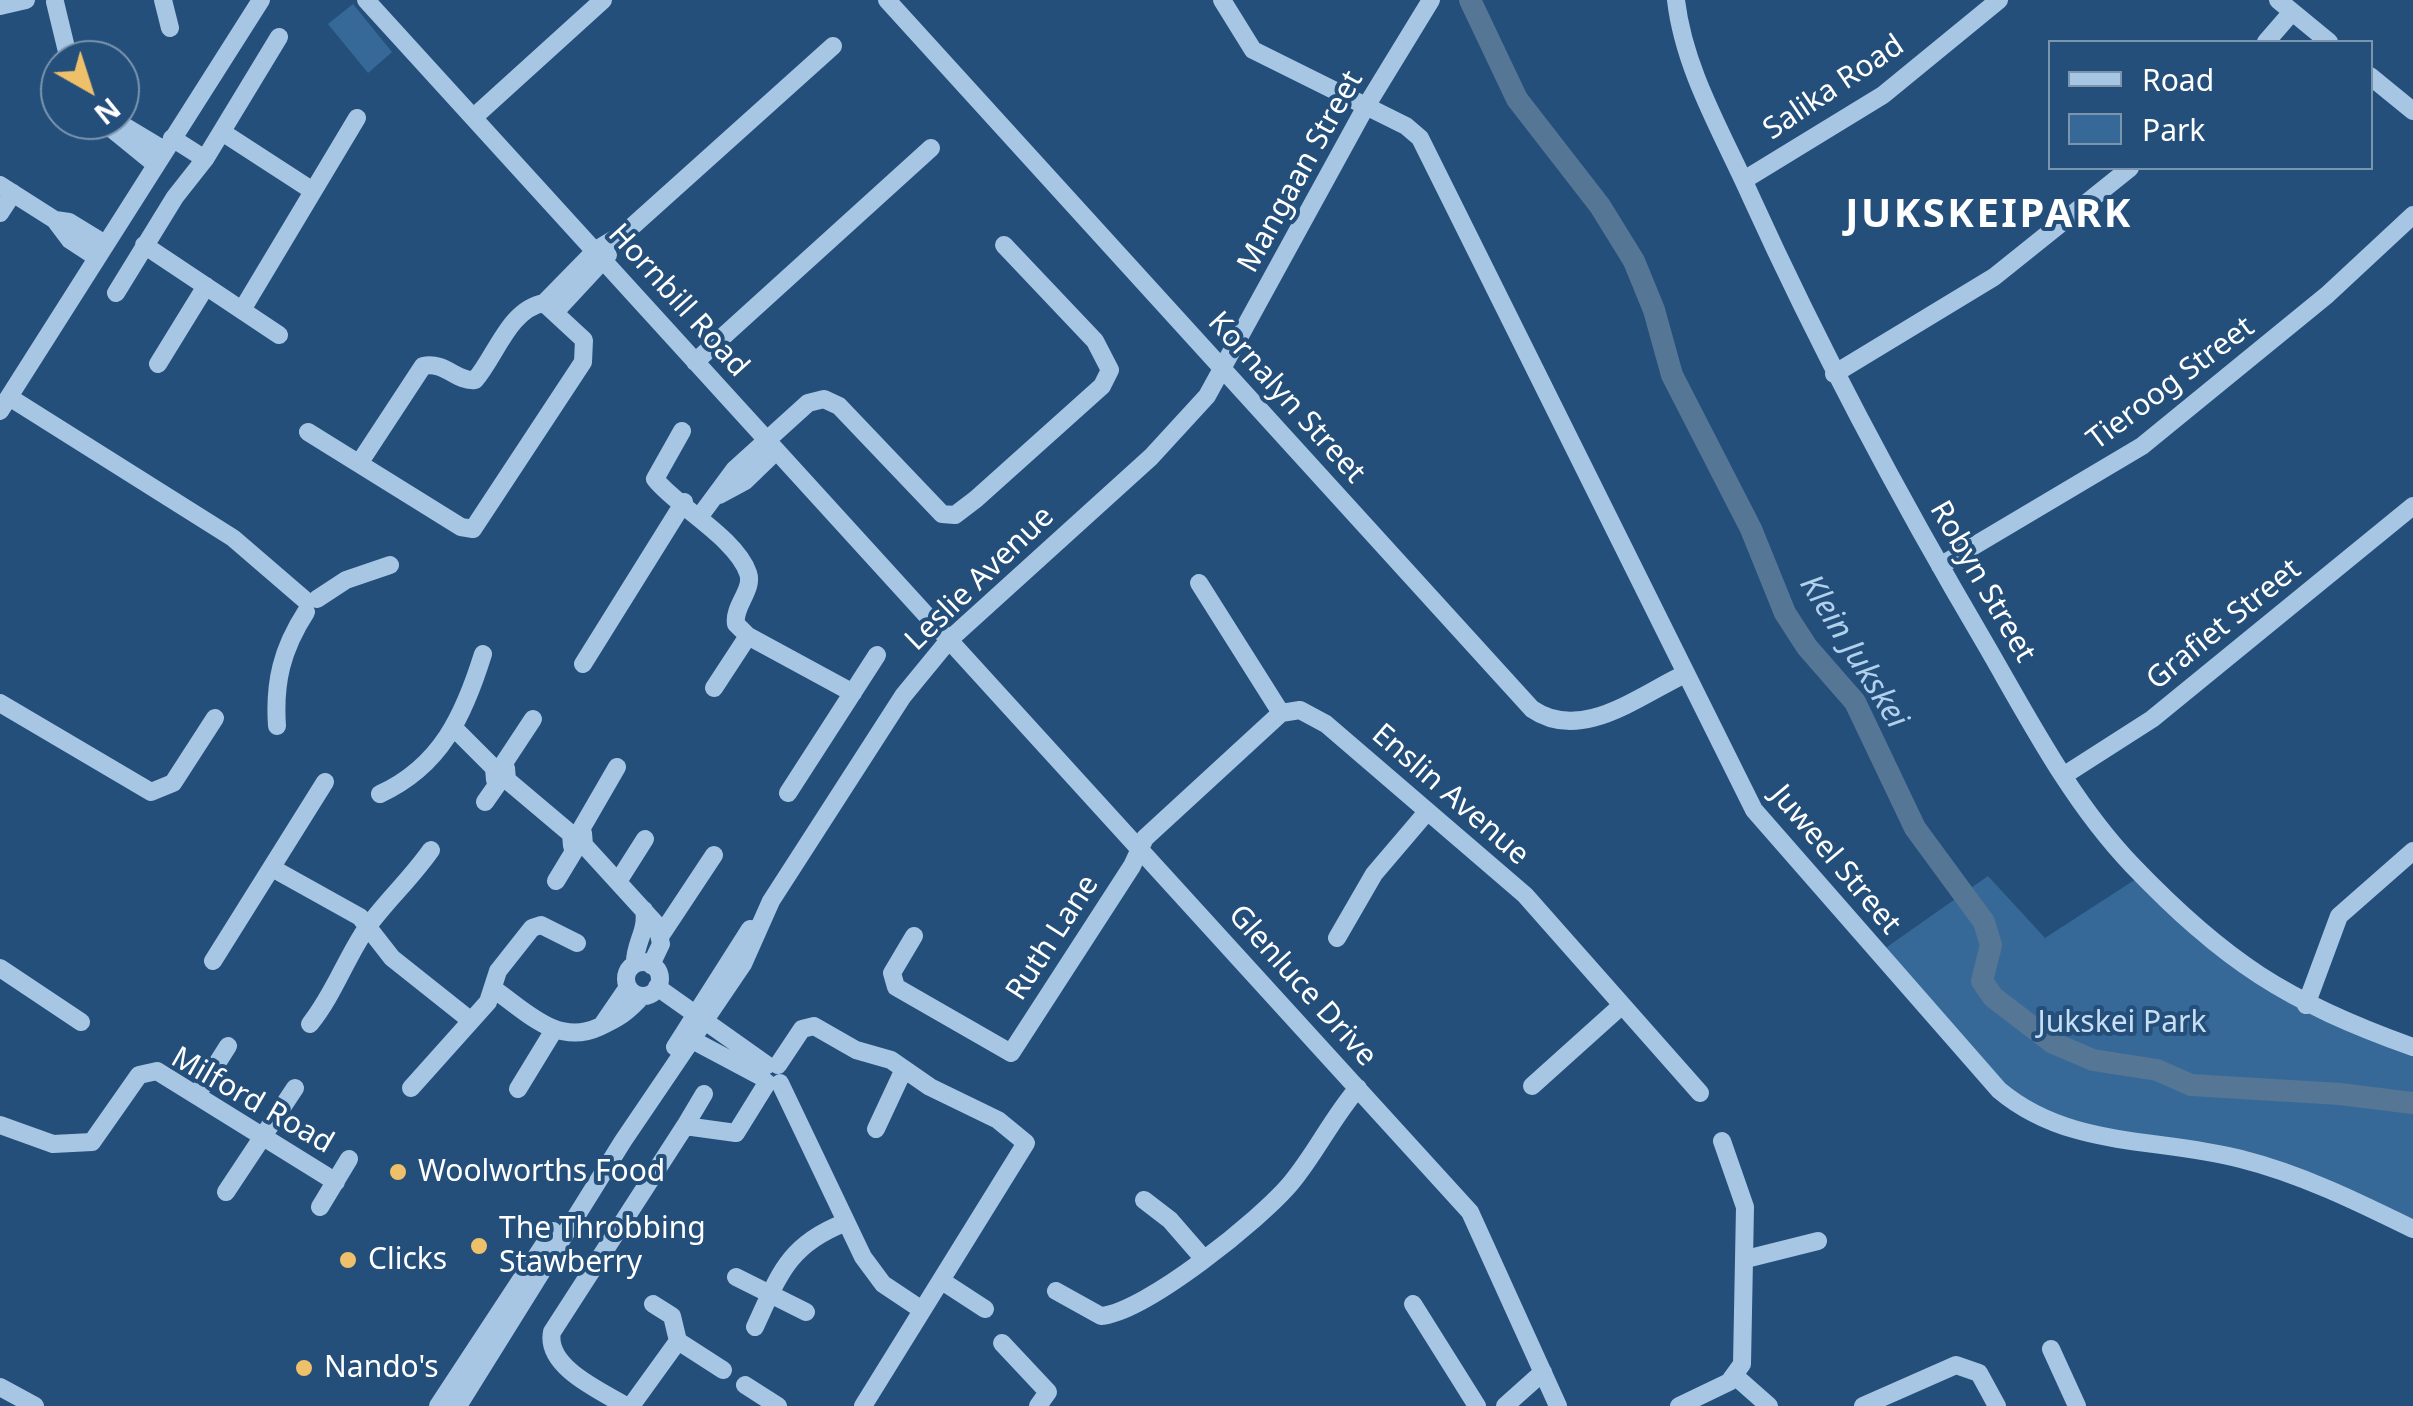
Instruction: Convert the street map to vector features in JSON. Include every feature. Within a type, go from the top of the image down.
[{"type":"street","points":[[0,6],[26,0]]},
{"type":"street","points":[[162,0],[170,28]]},
{"type":"street","points":[[262,0],[4,404],[232,538],[309,603]]},
{"type":"street","name":"Hornbill Road","points":[[366,0],[604,253],[694,362],[949,640]]},
{"type":"street","points":[[474,117],[602,0]]},
{"type":"street","name":"Kornalyn Street","points":[[887,0],[1498,674],[1540,714],[1561,723],[1586,722],[1685,674]]},
{"type":"street","name":"Juweel Street","points":[[1222,0],[1242,38],[1253,50],[1415,133],[1431,156],[1744,791],[1772,834],[2006,1096],[2074,1132],[2267,1166],[2413,1229]]},
{"type":"street","name":"Mangaan Street","points":[[1223,372],[1365,108],[1431,0]]},
{"type":"street","name":"Robyn Street","points":[[1676,0],[1695,74],[1834,374],[1940,566],[2064,776],[2109,840],[2189,921],[2247,970],[2306,1006],[2413,1048]]},
{"type":"street","points":[[1966,0],[1979,16]]},
{"type":"street","name":"Salika Road","points":[[1744,180],[1883,95],[1998,0]]},
{"type":"street","points":[[53,1],[64,40]]},
{"type":"street","points":[[2267,40],[2285,6],[2328,40]]},
{"type":"street","points":[[116,292],[205,159],[279,37]]},
{"type":"street","points":[[360,462],[423,366],[440,366],[467,381],[475,380],[511,326],[529,308],[550,307],[604,253],[834,46]]},
{"type":"street","points":[[2373,78],[2413,111]]},
{"type":"street","points":[[242,310],[357,118]]},
{"type":"street","points":[[222,132],[314,192]]},
{"type":"street","points":[[127,140],[205,159]]},
{"type":"street","points":[[694,362],[931,148]]},
{"type":"street","points":[[1834,374],[1994,277],[2128,170]]},
{"type":"street","points":[[0,213],[6,189],[55,220],[70,240],[100,250]]},
{"type":"street","name":"Tieroog Street","points":[[1940,566],[2142,446],[2338,285],[2413,215]]},
{"type":"street","points":[[700,516],[719,496],[734,470],[771,445],[808,403],[831,400],[936,510],[955,515],[968,506],[1102,386],[1110,370],[1095,342],[1004,244]]},
{"type":"street","points":[[144,245],[279,336]]},
{"type":"street","points":[[158,364],[206,286]]},
{"type":"street","points":[[308,432],[460,527],[477,527],[584,362],[584,340],[550,307]]},
{"type":"street","name":"Leslie Avenue","points":[[458,1406],[860,758],[949,640],[1150,457],[1199,406],[1223,372]]},
{"type":"street","points":[[682,431],[655,479],[700,516],[748,574],[735,617],[748,636],[852,693]]},
{"type":"street","points":[[583,664],[684,502]]},
{"type":"street","name":"Grafiet Street","points":[[2064,776],[2161,712],[2413,506]]},
{"type":"street","points":[[277,726],[276,687],[282,659],[309,603],[346,580],[390,565]]},
{"type":"street","points":[[1140,849],[1148,835],[1281,713],[1200,583]]},
{"type":"street","points":[[714,688],[748,636]]},
{"type":"street","name":"Glenluce Drive","points":[[949,640],[1475,1219],[1558,1406]]},
{"type":"street","points":[[380,794],[420,770],[455,729],[483,654]]},
{"type":"street","points":[[788,793],[878,654]]},
{"type":"street","points":[[0,703],[151,792],[173,784],[215,718]]},
{"type":"street","name":"Enslin Avenue","points":[[1281,713],[1293,709],[1316,716],[1525,895],[1700,1094]]},
{"type":"street","points":[[485,802],[533,719]]},
{"type":"street","points":[[455,729],[500,774],[578,839],[644,910],[661,935]]},
{"type":"street","points":[[556,881],[617,768]]},
{"type":"street","points":[[213,962],[324,782]]},
{"type":"street","points":[[1337,938],[1374,874],[1426,812]]},
{"type":"street","points":[[618,880],[645,839]]},
{"type":"street","name":"Ruth Lane","points":[[914,936],[892,973],[896,987],[1008,1054],[1140,849]]},
{"type":"street","points":[[310,1024],[338,987],[368,926],[397,897],[430,850]]},
{"type":"street","points":[[2306,1006],[2339,916],[2413,851]]},
{"type":"street","points":[[714,855],[643,964],[626,979],[702,1016],[771,1075],[844,1222],[879,1280],[922,1310]]},
{"type":"street","points":[[272,868],[352,912],[392,958],[470,1020]]},
{"type":"street","points":[[495,990],[554,1030],[571,1036],[602,1025],[660,979],[643,964],[634,949],[646,923],[644,910]]},
{"type":"street","points":[[412,1088],[495,990],[498,972],[536,925],[577,943]]},
{"type":"street","points":[[0,968],[81,1022]]},
{"type":"street","points":[[1532,1086],[1622,1006]]},
{"type":"street","points":[[685,1126],[736,1132],[791,1042],[810,1026],[904,1069],[930,1087],[998,1120],[1026,1142],[862,1406]]},
{"type":"street","points":[[518,1089],[554,1030]]},
{"type":"street","points":[[688,1038],[771,1075]]},
{"type":"street","name":"Leslie Avenue","points":[[438,1406],[688,1038]]},
{"type":"street","points":[[197,1096],[228,1046]]},
{"type":"street","points":[[876,1129],[904,1069]]},
{"type":"street","name":"Milford Road","points":[[0,1125],[52,1144],[92,1142],[139,1075],[157,1071],[336,1182]]},
{"type":"street","points":[[226,1192],[294,1088]]},
{"type":"street","points":[[1056,1291],[1096,1314],[1112,1315],[1146,1300],[1286,1189],[1358,1088]]},
{"type":"street","points":[[678,1341],[628,1406],[566,1366],[552,1348],[550,1338],[704,1094]]},
{"type":"street","points":[[1679,1406],[1735,1376],[1745,1346],[1744,1198],[1722,1141]]},
{"type":"street","points":[[320,1207],[349,1159]]},
{"type":"street","points":[[1144,1200],[1170,1220],[1203,1258]]},
{"type":"street","points":[[755,1326],[801,1246],[844,1222]]},
{"type":"street","points":[[1746,1259],[1818,1241]]},
{"type":"street","points":[[736,1276],[806,1312]]},
{"type":"street","points":[[942,1281],[985,1309]]},
{"type":"street","points":[[653,1304],[672,1316],[678,1341],[724,1370]]},
{"type":"street","points":[[1413,1304],[1477,1406]]},
{"type":"street","points":[[1002,1342],[1043,1399],[1062,1406]]},
{"type":"street","points":[[2052,1348],[2077,1406]]},
{"type":"street","points":[[1863,1406],[1956,1365],[1979,1373],[1996,1406]]},
{"type":"street","points":[[1505,1406],[1544,1372]]},
{"type":"street","points":[[1735,1376],[1769,1406]]},
{"type":"street","points":[[745,1385],[778,1406]]},
{"type":"street","points":[[0,1387],[35,1406]]},
{"type":"street","points":[[0,1395],[19,1406]]},
{"type":"green space","points":[[353,4],[392,52],[368,73],[328,24]]},
{"type":"green space","name":"Jukskei Park","points":[[1988,876],[2045,938],[2136,879],[2197,940],[2258,983],[2413,1052],[2413,1232],[2313,1184],[2103,1137],[2003,1094],[1877,954]]},
{"type":"waterway","name":"Klein Jukskei","points":[[1470,0],[1517,99],[1600,206],[1634,261],[1654,310],[1672,375],[1751,529],[1785,613],[1807,647],[1855,702],[1915,828],[1984,922],[1991,945],[1982,981],[1993,997],[2053,1043],[2093,1060],[2157,1070],[2191,1085],[2340,1094],[2413,1103]]},
{"type":"place","name":"Woolworths Food","points":[[398,1172]]},
{"type":"place","name":"The Throbbing Stawberry","points":[[479,1246]]},
{"type":"place","name":"Clicks","points":[[348,1260]]},
{"type":"place","name":"Nando's","points":[[304,1368]]},
{"type":"district","name":"JUKSKEIPARK","points":[[1989,216]]}]
